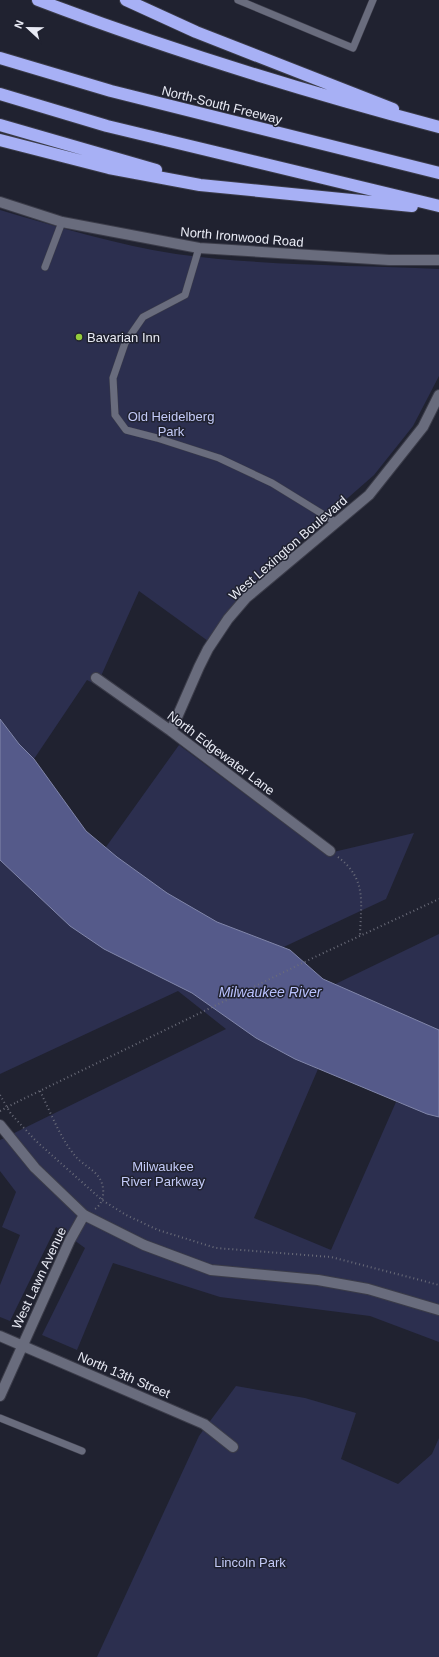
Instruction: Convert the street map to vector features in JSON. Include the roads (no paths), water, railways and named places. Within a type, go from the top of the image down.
[{"type":"highway","points":[[38,0],[186,53],[310,93],[439,127]]},
{"type":"highway","points":[[126,0],[190,30],[439,127]]},
{"type":"highway","name":"North-South Freeway","points":[[0,58],[111,91],[439,173]]},
{"type":"highway","points":[[0,94],[107,126],[439,207]]},
{"type":"highway","points":[[0,125],[122,159],[200,185]]},
{"type":"highway","points":[[0,140],[110,168],[200,185],[439,207]]},
{"type":"street","name":"North Ironwood Road","points":[[0,202],[62,222],[199,248],[381,260],[439,260]]},
{"type":"street","name":"West Lexington Boulevard","points":[[171,731],[199,667],[211,644],[228,619],[246,598],[337,523],[368,495],[423,427],[439,396]]},
{"type":"street","name":"North Edgewater Lane","points":[[96,678],[171,731],[330,851]]},
{"type":"street","points":[[0,1126],[35,1168],[84,1215],[144,1245],[211,1270],[318,1280],[368,1289],[439,1310]]},
{"type":"street","name":"West Lawn Avenue","points":[[0,1396],[70,1240],[84,1215]]},
{"type":"street","name":"North 13th Street","points":[[0,1336],[204,1424],[233,1447]]},
{"type":"lane","points":[[238,0],[353,48],[373,0]]},
{"type":"lane","points":[[45,267],[62,222]]},
{"type":"lane","points":[[199,248],[185,295],[143,317],[125,343],[113,378],[115,415],[126,430],[157,438],[218,458],[272,483],[337,523]]},
{"type":"lane","points":[[0,1418],[82,1451]]},
{"type":"water","name":"Milwaukee River","points":[[0,719],[19,744],[34,759],[86,831],[117,857],[167,893],[217,922],[290,950],[323,979],[439,1030],[439,1117],[427,1114],[295,1059],[256,1038],[192,993],[104,949],[70,926],[0,860]]},
{"type":"place","name":"Bavarian Inn","points":[[79,337]]},
{"type":"park label","name":"Old Heidelberg Park","points":[[171,424]]},
{"type":"park label","name":"Milwaukee River Parkway","points":[[163,1174]]},
{"type":"park label","name":"Lincoln Park","points":[[250,1562]]}]
